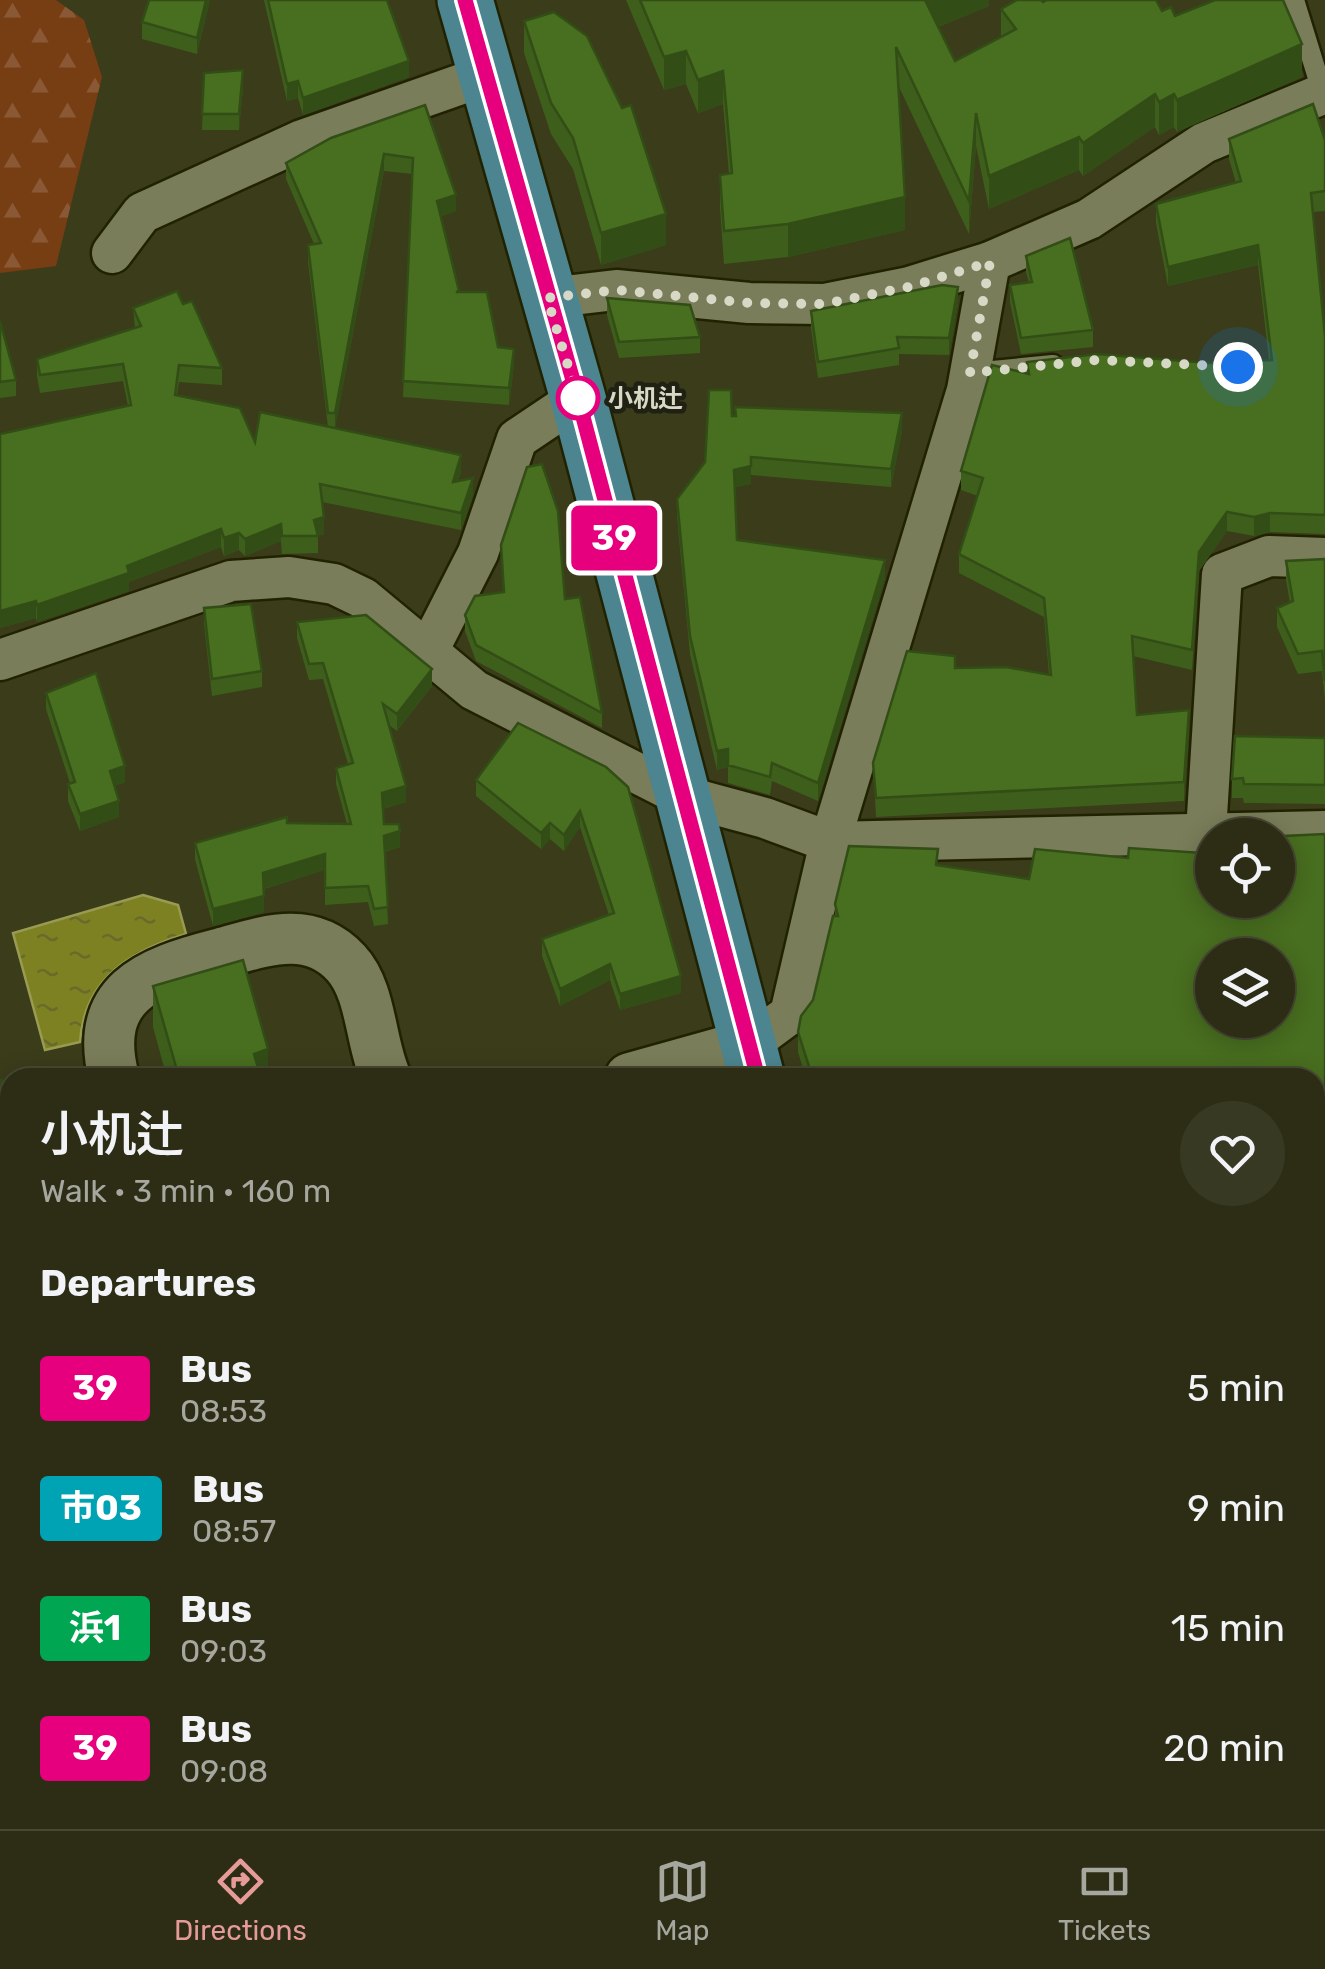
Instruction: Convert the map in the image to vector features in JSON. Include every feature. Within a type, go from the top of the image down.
[{"type":"main road","points":[[465,0],[578,398],[753,1061]]},
{"type":"street","points":[[112,253],[142,213],[302,140],[487,75]]},
{"type":"street","points":[[547,298],[616,290],[750,303],[824,304],[909,287],[990,262],[1089,219],[1204,142],[1324,94]]},
{"type":"street","points":[[702,1068],[753,1061],[790,1014],[830,842],[970,373],[990,262]]},
{"type":"street","points":[[428,652],[478,553],[516,439],[578,398]]},
{"type":"street","points":[[1207,818],[1222,574],[1268,556],[1325,558]]},
{"type":"street","points":[[0,660],[232,580],[289,577],[334,584],[362,598],[474,690],[680,795],[765,818],[830,842],[1195,832]]},
{"type":"street","points":[[1295,831],[1325,831]]},
{"type":"street","points":[[111,1068],[106,1050],[108,1029],[134,986],[162,968],[286,936],[308,940],[346,963],[357,981],[383,1068]]},
{"type":"lane","points":[[1294,0],[1324,94]]},
{"type":"lane","points":[[970,373],[1079,362]]},
{"type":"green space","points":[[0,0],[56,0],[84,20],[102,77],[56,266],[0,273]]},
{"type":"water","points":[[143,895],[178,905],[186,934],[147,949],[114,970],[91,1001],[80,1042],[45,1050],[13,933]]},
{"type":"building","points":[[149,0],[206,0],[197,38],[142,22]]},
{"type":"building","points":[[268,0],[387,0],[409,61],[303,98],[298,81],[287,84]]},
{"type":"building","points":[[640,0],[925,0],[955,61],[1016,29],[1001,9],[1017,0],[1156,0],[1162,11],[1171,7],[1175,16],[1215,0],[1283,0],[1302,44],[1177,100],[1174,94],[1159,102],[1155,94],[1083,143],[1079,137],[989,176],[976,113],[969,201],[896,47],[905,197],[788,224],[724,231],[720,175],[732,173],[723,71],[698,80],[686,51],[664,57]]},
{"type":"building","points":[[554,12],[587,36],[622,108],[631,105],[666,214],[601,233],[573,138],[551,103],[524,21]]},
{"type":"building","points":[[243,70],[239,114],[202,114],[204,73]]},
{"type":"building","points":[[1313,104],[1325,140],[1325,191],[1311,193],[1325,336],[1325,515],[1270,513],[1254,517],[1227,512],[1199,552],[1192,650],[1132,636],[1137,715],[1189,710],[1184,782],[876,798],[873,763],[907,651],[955,656],[955,668],[1006,667],[1051,675],[1044,598],[959,554],[983,478],[961,471],[992,365],[1029,374],[1027,362],[1097,354],[1209,363],[1272,360],[1258,245],[1168,267],[1156,204],[1241,181],[1229,139]]},
{"type":"building","points":[[425,105],[456,195],[437,201],[459,291],[456,292],[487,292],[498,347],[514,349],[509,388],[403,381],[413,158],[384,154],[335,413],[328,413],[308,245],[321,243],[286,163],[331,138]]},
{"type":"building","points":[[1070,238],[1093,330],[1021,338],[1010,285],[1032,282],[1026,256]]},
{"type":"building","points":[[942,285],[958,287],[949,338],[897,337],[899,348],[818,362],[811,311]]},
{"type":"building","points":[[177,291],[183,304],[192,301],[222,368],[179,365],[175,395],[240,408],[255,442],[260,412],[461,455],[453,482],[473,478],[461,513],[320,484],[324,517],[314,520],[318,536],[282,536],[281,524],[245,539],[239,533],[224,538],[221,529],[127,566],[129,573],[37,605],[36,601],[0,611],[0,434],[131,405],[123,364],[40,375],[37,359],[141,326],[133,308]]},
{"type":"building","points":[[607,298],[690,305],[700,337],[619,342]]},
{"type":"building","points":[[0,321],[16,380],[0,382]]},
{"type":"building","points":[[709,390],[731,390],[732,416],[736,416],[735,407],[902,413],[891,469],[751,457],[751,466],[734,470],[737,540],[885,560],[818,783],[772,763],[770,777],[728,765],[728,749],[717,751],[690,636],[677,499],[705,462]]},
{"type":"building","points":[[542,464],[558,511],[565,599],[580,597],[602,713],[476,645],[465,615],[475,596],[504,592],[501,545],[527,467]]},
{"type":"building","points":[[1325,559],[1325,681],[1322,651],[1298,654],[1277,608],[1293,601],[1286,561]]},
{"type":"building","points":[[251,604],[262,671],[212,679],[204,608]]},
{"type":"building","points":[[366,615],[432,669],[397,714],[383,704],[406,786],[382,793],[384,824],[399,824],[400,831],[384,836],[388,907],[374,909],[368,886],[325,888],[325,854],[263,873],[264,896],[213,909],[195,843],[287,817],[287,823],[351,824],[336,768],[353,763],[323,663],[309,664],[297,622]]},
{"type":"building","points":[[96,673],[125,766],[110,771],[119,801],[80,814],[68,784],[75,782],[46,693]]},
{"type":"building","points":[[518,723],[606,767],[628,787],[681,976],[620,994],[610,964],[560,989],[542,939],[614,913],[580,811],[564,835],[550,823],[541,833],[476,780]]},
{"type":"building","points":[[1235,736],[1325,738],[1325,785],[1244,784],[1243,778],[1232,779]]},
{"type":"building","points":[[1325,834],[1325,1068],[809,1068],[798,1032],[801,1016],[813,1000],[833,916],[838,916],[835,904],[849,846],[938,849],[936,865],[1029,879],[1035,849],[1128,858],[1129,848],[1195,853],[1195,918],[1295,918],[1295,835]]},
{"type":"building","points":[[243,960],[268,1049],[254,1054],[258,1068],[172,1068],[176,1067],[153,986]]},
{"type":"bus line","name":"39","points":[[465,0],[578,398],[755,1068]]},
{"type":"place","name":"小机辻","points":[[578,398]]},
{"type":"route","points":[[578,398],[547,298],[616,290],[750,303],[824,304],[909,287],[990,262],[970,373],[1097,360],[1238,367]]}]
